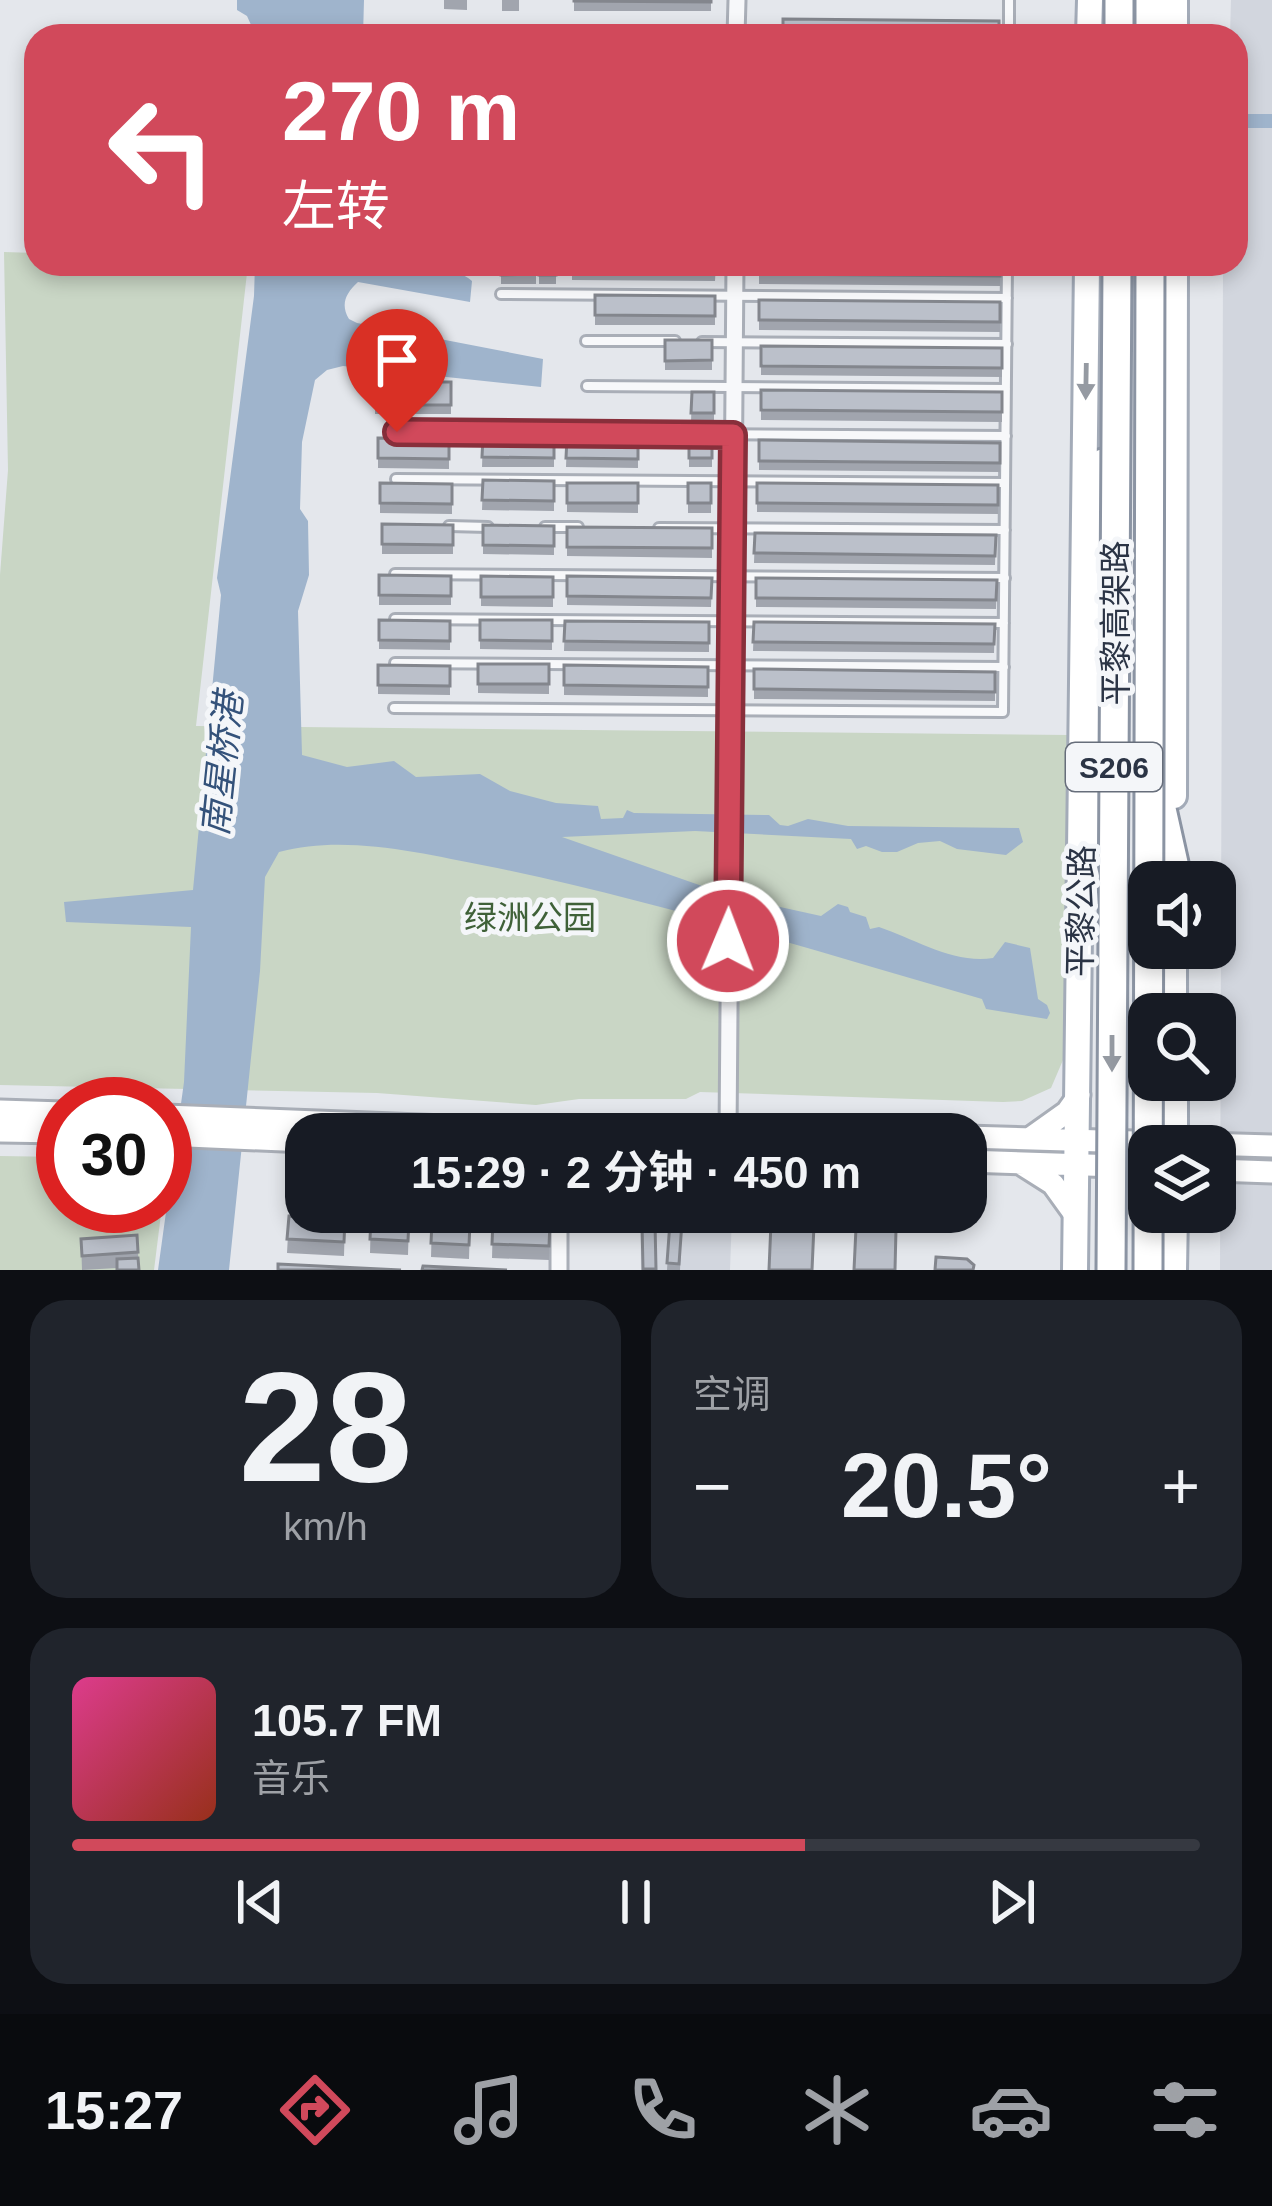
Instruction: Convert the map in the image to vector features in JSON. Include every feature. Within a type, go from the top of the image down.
[{"type":"highway","name":"平黎高架路","points":[[1111,1270],[1117,276]]},
{"type":"highway","name":"平黎高架路","points":[[1148,1270],[1150,276]]},
{"type":"highway","points":[[1150,333],[1163,444],[1162,809],[1172,861]]},
{"type":"highway","points":[[1082,866],[1100,820],[1103,433],[1117,334]]},
{"type":"main road","name":"平黎公路","points":[[1076,1270],[1087,276]]},
{"type":"main road","points":[[1174,861],[1175,276]]},
{"type":"main road","points":[[1029,1139],[1067,1112],[1079,1095]]},
{"type":"main road","points":[[1175,1101],[1175,1125]]},
{"type":"main road","points":[[1175,1109],[1194,1129],[1239,1145],[1272,1147]]},
{"type":"main road","points":[[0,1112],[36,1113]]},
{"type":"main road","points":[[192,1120],[285,1136]]},
{"type":"main road","points":[[192,1134],[285,1130]]},
{"type":"main road","points":[[0,1131],[36,1132]]},
{"type":"main road","points":[[987,1138],[1029,1139],[1128,1163]]},
{"type":"main road","points":[[987,1162],[1020,1163],[1128,1149]]},
{"type":"main road","points":[[1020,1163],[1053,1184],[1076,1216]]},
{"type":"main road","points":[[1236,1171],[1272,1172]]},
{"type":"main road","points":[[1236,1173],[1240,1171]]},
{"type":"main road","points":[[1174,1270],[1175,1233]]},
{"type":"street","points":[[728,1113],[734,276]]},
{"type":"street","points":[[559,1270],[560,1233]]},
{"type":"lane","points":[[394,708],[1004,712],[1007,276]]},
{"type":"lane","points":[[501,294],[1007,298]]},
{"type":"lane","points":[[586,341],[1006,344]]},
{"type":"lane","points":[[587,386],[1006,388]]},
{"type":"lane","points":[[397,432],[1006,436]]},
{"type":"lane","points":[[396,479],[1005,483]]},
{"type":"lane","points":[[443,526],[491,526]]},
{"type":"lane","points":[[539,527],[587,527]]},
{"type":"lane","points":[[658,528],[1005,530]]},
{"type":"lane","points":[[395,574],[1005,578]]},
{"type":"lane","points":[[395,619],[1004,623]]},
{"type":"lane","points":[[394,663],[1004,667]]},
{"type":"shaded area","points":[[1231,0],[1272,0],[1272,1270],[1220,1270],[1220,1233],[1236,1233],[1236,1125],[1220,1125],[1221,1101],[1236,1101],[1236,993],[1221,993],[1221,969],[1236,969],[1236,861],[1221,861],[1223,276],[1248,276],[1248,24],[1230,24]]},
{"type":"shaded area","points":[[640,1233],[731,1233],[730,1270],[641,1270]]},
{"type":"green space","name":"绿洲公园","points":[[4,252],[24,253],[24,276],[247,276],[196,726],[1069,735],[1066,1053],[1051,1088],[1022,1101],[1003,1102],[700,1092],[686,1099],[579,1099],[536,1105],[377,1093],[192,1089],[192,1077],[36,1077],[36,1086],[0,1085],[0,575],[8,470]]},
{"type":"green space","points":[[0,1156],[36,1157],[36,1233],[159,1233],[154,1270],[0,1270]]},
{"type":"water","points":[[237,0],[364,0],[363,24],[251,24],[237,10]]},
{"type":"water","name":"南星桥港","points":[[255,276],[463,276],[472,281],[470,302],[358,282],[346,299],[346,314],[357,323],[543,359],[541,387],[343,366],[315,380],[302,442],[300,509],[308,521],[309,575],[298,611],[302,755],[347,767],[394,761],[416,777],[480,774],[510,791],[556,803],[598,806],[601,819],[623,818],[627,810],[769,815],[788,826],[808,819],[848,826],[1019,828],[1023,842],[1006,855],[957,849],[940,841],[882,852],[866,846],[857,849],[851,839],[695,831],[562,837],[702,886],[750,888],[771,905],[821,916],[838,904],[848,907],[866,917],[870,929],[879,927],[949,954],[993,958],[1005,942],[1030,948],[1038,999],[1050,1013],[1047,1019],[986,1009],[982,999],[549,880],[383,847],[330,845],[279,852],[265,877],[229,1270],[158,1270],[163,1233],[192,1233],[192,1077],[184,1077],[191,927],[66,922],[64,902],[193,890],[221,595],[217,578]]},
{"type":"building","points":[[711,0],[711,2],[574,1]]},
{"type":"building","points":[[783,19],[999,21],[999,24],[783,24]]},
{"type":"building","points":[[595,295],[715,296],[715,316],[595,315]]},
{"type":"building","points":[[759,300],[1000,302],[1000,322],[759,320]]},
{"type":"building","points":[[665,340],[712,340],[712,360],[665,361]]},
{"type":"building","points":[[761,346],[1002,348],[1002,368],[761,366]]},
{"type":"building","points":[[375,382],[392,382],[392,405],[375,405]]},
{"type":"building","points":[[395,382],[412,382],[412,405],[395,405]]},
{"type":"building","points":[[415,382],[451,382],[451,405],[415,405]]},
{"type":"building","points":[[761,390],[1002,392],[1002,412],[761,410]]},
{"type":"building","points":[[692,392],[714,392],[714,413],[691,413]]},
{"type":"building","points":[[483,437],[554,438],[554,458],[482,457]]},
{"type":"building","points":[[378,438],[449,439],[449,459],[378,458]]},
{"type":"building","points":[[567,438],[638,439],[638,459],[566,458]]},
{"type":"building","points":[[689,438],[712,438],[712,458],[689,458]]},
{"type":"building","points":[[759,440],[1000,443],[1000,463],[759,461]]},
{"type":"building","points":[[483,480],[554,481],[554,501],[482,500]]},
{"type":"building","points":[[380,483],[452,484],[452,504],[380,503]]},
{"type":"building","points":[[567,483],[638,483],[638,503],[567,503]]},
{"type":"building","points":[[688,483],[711,483],[711,503],[688,503]]},
{"type":"building","points":[[757,483],[998,485],[998,505],[757,503]]},
{"type":"building","points":[[382,524],[453,525],[453,545],[382,544]]},
{"type":"building","points":[[483,525],[554,526],[554,546],[483,545]]},
{"type":"building","points":[[567,527],[712,528],[712,548],[567,547]]},
{"type":"building","points":[[755,533],[996,535],[995,556],[754,553]]},
{"type":"building","points":[[379,575],[451,576],[451,596],[379,595]]},
{"type":"building","points":[[481,576],[553,577],[553,597],[481,597]]},
{"type":"building","points":[[567,576],[712,578],[711,598],[567,596]]},
{"type":"building","points":[[756,578],[997,580],[996,600],[756,598]]},
{"type":"building","points":[[379,620],[450,621],[450,641],[379,640]]},
{"type":"building","points":[[480,620],[552,620],[552,641],[480,640]]},
{"type":"building","points":[[565,621],[709,622],[709,643],[564,641]]},
{"type":"building","points":[[754,622],[995,624],[994,644],[753,642]]},
{"type":"building","points":[[478,664],[549,664],[549,684],[478,684]]},
{"type":"building","points":[[378,665],[450,666],[450,686],[378,685]]},
{"type":"building","points":[[564,665],[708,667],[708,687],[564,685]]},
{"type":"building","points":[[754,669],[995,672],[995,692],[754,689]]},
{"type":"building","points":[[288,1233],[344,1233],[344,1242],[287,1239]]},
{"type":"building","points":[[370,1233],[408,1233],[408,1241],[370,1239]]},
{"type":"building","points":[[431,1233],[470,1233],[469,1245],[431,1243]]},
{"type":"building","points":[[492,1233],[550,1233],[549,1246],[492,1244]]},
{"type":"building","points":[[642,1233],[655,1233],[656,1269],[643,1269]]},
{"type":"building","points":[[669,1233],[681,1233],[679,1264],[667,1263]]},
{"type":"building","points":[[771,1233],[814,1233],[812,1270],[769,1270]]},
{"type":"building","points":[[856,1233],[896,1233],[895,1270],[854,1270]]},
{"type":"building","points":[[137,1235],[138,1252],[82,1256],[81,1239]]},
{"type":"building","points":[[936,1257],[967,1259],[973,1270],[935,1270]]},
{"type":"building","points":[[138,1258],[139,1270],[117,1270],[117,1259]]},
{"type":"building","points":[[278,1264],[401,1270],[278,1270]]},
{"type":"building","points":[[423,1266],[507,1270],[422,1270]]},
{"type":"waterway","points":[[1248,121],[1272,121]]},
{"type":"route","points":[[397,432],[733,435],[728,941]]}]
